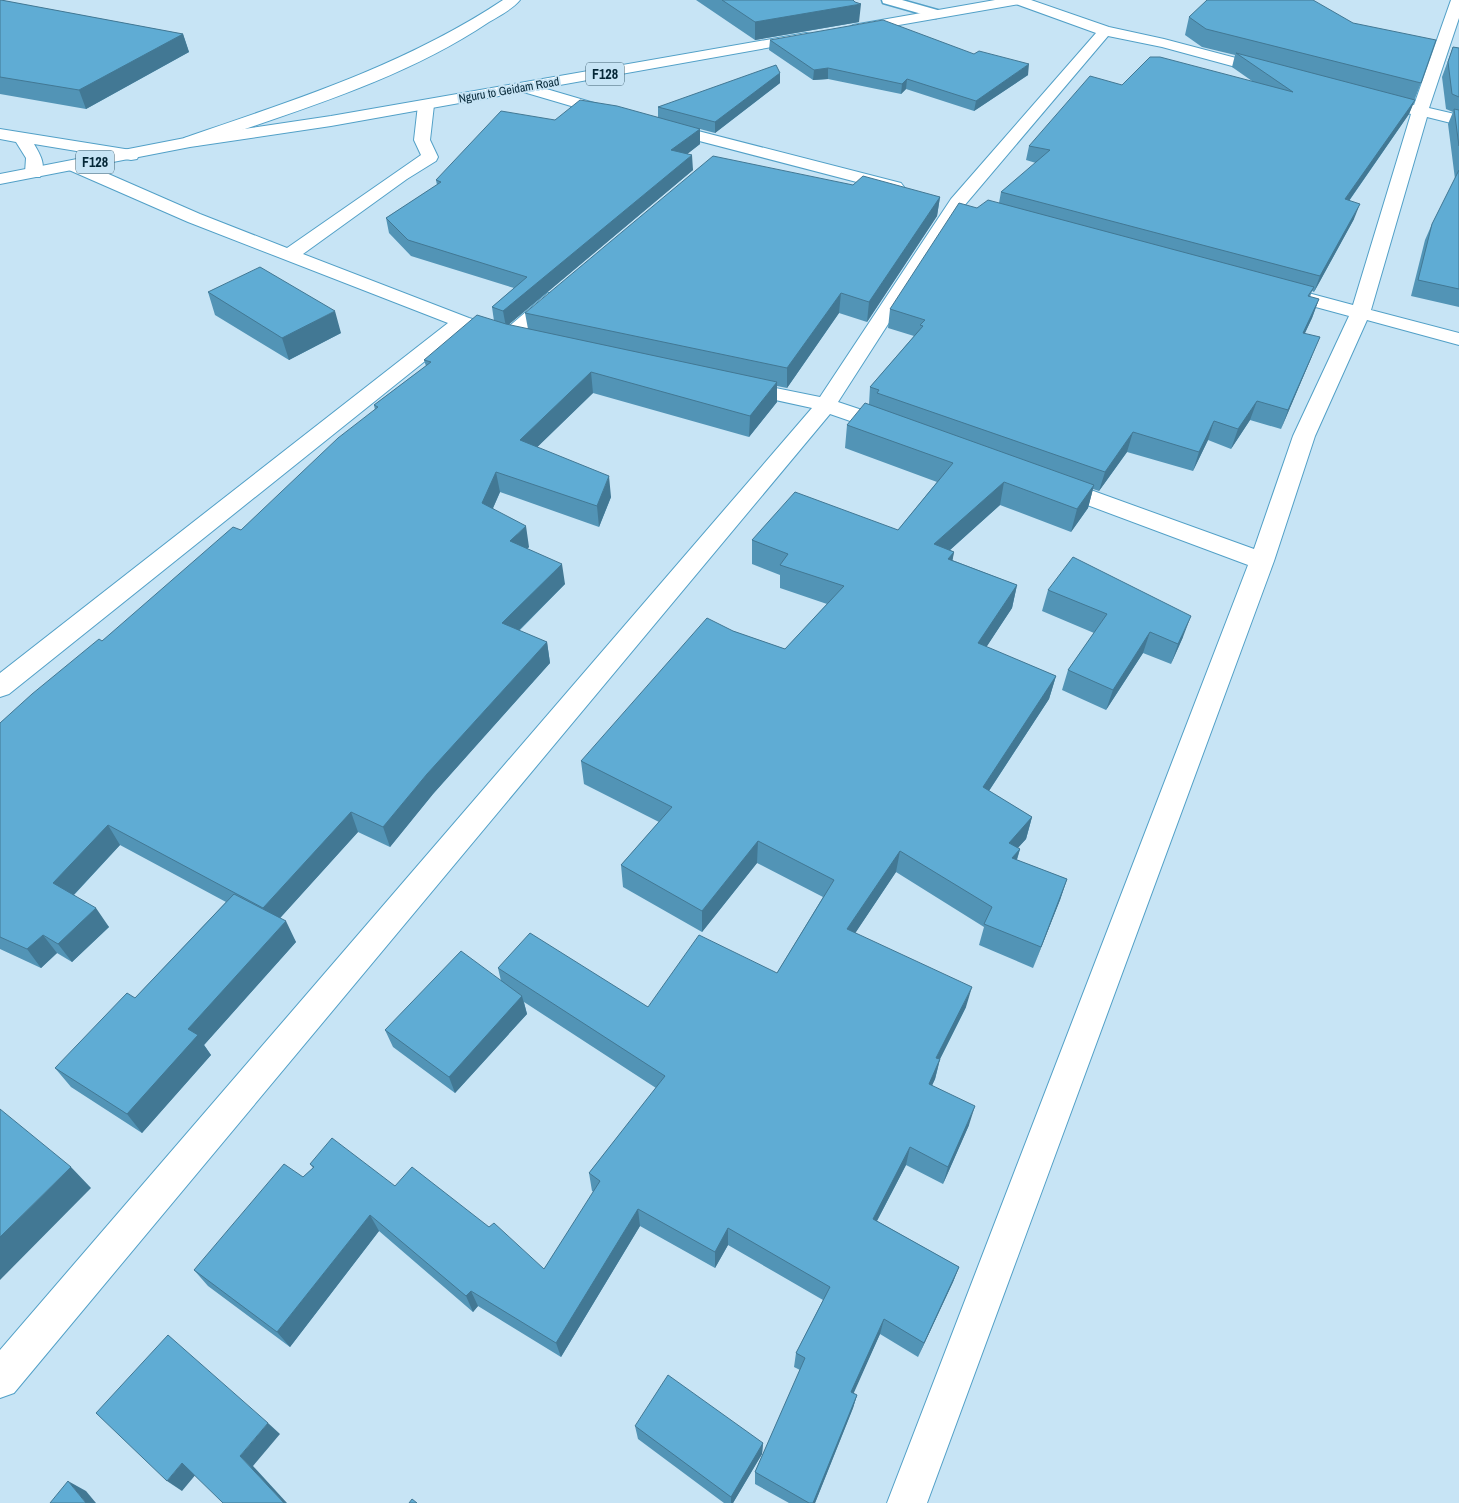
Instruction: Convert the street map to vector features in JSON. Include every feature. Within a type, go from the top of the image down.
[{"type":"street","points":[[190,142],[390,68],[450,39],[513,0]]},
{"type":"street","points":[[839,32],[1018,0],[1105,31],[1164,43],[1287,76]]},
{"type":"street","points":[[907,1503],[1262,561],[1304,436],[1360,313],[1420,112],[1458,0]]},
{"type":"street","points":[[0,1379],[826,405],[956,203],[1105,31]]},
{"type":"street","name":"Nguru to Geidam Road","points":[[0,179],[190,142],[426,105],[820,35]]},
{"type":"street","points":[[526,88],[632,118]]},
{"type":"street","points":[[1392,104],[1459,120]]},
{"type":"street","points":[[289,255],[401,174],[430,157],[422,140],[426,105]]},
{"type":"street","points":[[650,123],[908,191]]},
{"type":"street","points":[[0,134],[130,155]]},
{"type":"street","points":[[22,138],[34,158],[34,173]]},
{"type":"street","points":[[719,159],[734,146]]},
{"type":"street","points":[[74,166],[194,218],[462,322],[509,337],[538,343]]},
{"type":"street","points":[[937,198],[976,208]]},
{"type":"street","points":[[509,337],[569,286]]},
{"type":"street","points":[[1264,287],[1459,339]]},
{"type":"street","points":[[0,687],[462,322]]},
{"type":"street","points":[[720,382],[826,405],[910,433]]},
{"type":"street","points":[[1040,480],[1262,561]]},
{"type":"lane","points":[[888,0],[936,14]]},
{"type":"building","points":[[0,0],[183,34],[79,90],[0,77]]},
{"type":"building","points":[[722,0],[853,0],[861,4],[755,22]]},
{"type":"building","points":[[1207,0],[1313,0],[1353,23],[1436,40],[1421,83],[1206,29],[1189,17]]},
{"type":"building","points":[[883,20],[974,54],[979,51],[1029,64],[976,101],[907,79],[902,84],[828,68],[814,70],[770,40]]},
{"type":"building","points":[[1453,47],[1459,48],[1459,97],[1452,94],[1448,62]]},
{"type":"building","points":[[1236,53],[1415,100],[1345,199],[1360,204],[1320,276],[1001,192],[1050,150],[1029,146],[1090,76],[1122,85],[1150,57],[1160,57],[1293,92]]},
{"type":"building","points":[[776,65],[780,73],[715,122],[658,107]]},
{"type":"building","points":[[580,100],[617,106],[700,129],[671,150],[692,155],[503,311],[492,307],[527,277],[408,240],[386,218],[441,182],[436,180],[501,111],[555,120]]},
{"type":"building","points":[[1454,109],[1459,110],[1459,146]]},
{"type":"building","points":[[713,156],[853,185],[863,176],[940,197],[869,302],[841,293],[787,368],[525,313]]},
{"type":"building","points":[[1459,170],[1459,289],[1418,280],[1432,224]]},
{"type":"building","points":[[988,200],[1314,287],[1308,296],[1319,299],[1303,333],[1320,337],[1288,410],[1257,401],[1238,429],[1214,421],[1199,452],[1133,432],[1105,472],[877,393],[879,390],[870,387],[923,326],[920,325],[925,320],[890,309],[959,203],[977,208]]},
{"type":"building","points":[[260,267],[335,311],[282,338],[208,292]]},
{"type":"building","points":[[477,315],[506,324],[777,382],[750,416],[591,372],[520,440],[609,476],[597,506],[496,472],[482,503],[526,526],[510,541],[562,564],[502,623],[547,642],[427,774],[383,827],[351,812],[263,908],[108,825],[53,883],[96,908],[58,944],[43,935],[27,949],[0,937],[0,723],[99,639],[102,641],[233,527],[241,530],[338,438],[378,407],[374,405],[431,362],[424,360]]},
{"type":"building","points":[[865,403],[1094,485],[1077,509],[1004,482],[934,544],[954,552],[948,559],[1017,585],[978,643],[1056,676],[983,787],[1032,817],[1009,843],[1020,849],[1012,858],[1067,879],[1041,947],[984,924],[992,907],[900,851],[847,929],[972,987],[936,1058],[940,1059],[929,1084],[975,1106],[948,1167],[910,1147],[873,1219],[959,1267],[924,1343],[884,1319],[851,1392],[857,1395],[813,1503],[809,1503],[755,1472],[805,1358],[796,1353],[830,1287],[728,1228],[715,1252],[638,1209],[556,1343],[471,1291],[466,1296],[370,1215],[277,1332],[194,1270],[284,1164],[303,1177],[314,1167],[310,1164],[332,1138],[395,1186],[412,1167],[489,1227],[494,1223],[544,1269],[600,1181],[589,1173],[665,1076],[498,968],[530,933],[648,1007],[699,935],[777,973],[834,880],[758,841],[702,911],[621,865],[672,807],[581,761],[707,618],[733,631],[785,649],[844,586],[780,565],[788,554],[752,540],[795,492],[898,530],[953,463],[847,425]]},
{"type":"building","points":[[1073,557],[1191,616],[1178,644],[1150,632],[1113,690],[1068,670],[1107,614],[1048,590]]},
{"type":"building","points":[[234,894],[286,921],[188,1029],[198,1035],[127,1114],[55,1068],[127,993],[135,998]]},
{"type":"building","points":[[461,951],[522,996],[449,1077],[385,1030]]},
{"type":"building","points":[[0,1109],[71,1167],[0,1237]]},
{"type":"building","points":[[168,1335],[268,1423],[240,1456],[284,1503],[223,1503],[182,1463],[167,1481],[96,1413]]},
{"type":"building","points":[[668,1375],[763,1443],[731,1497],[635,1426]]},
{"type":"building","points":[[68,1481],[86,1503],[50,1503]]},
{"type":"building","points":[[412,1499],[417,1503],[409,1503]]}]
